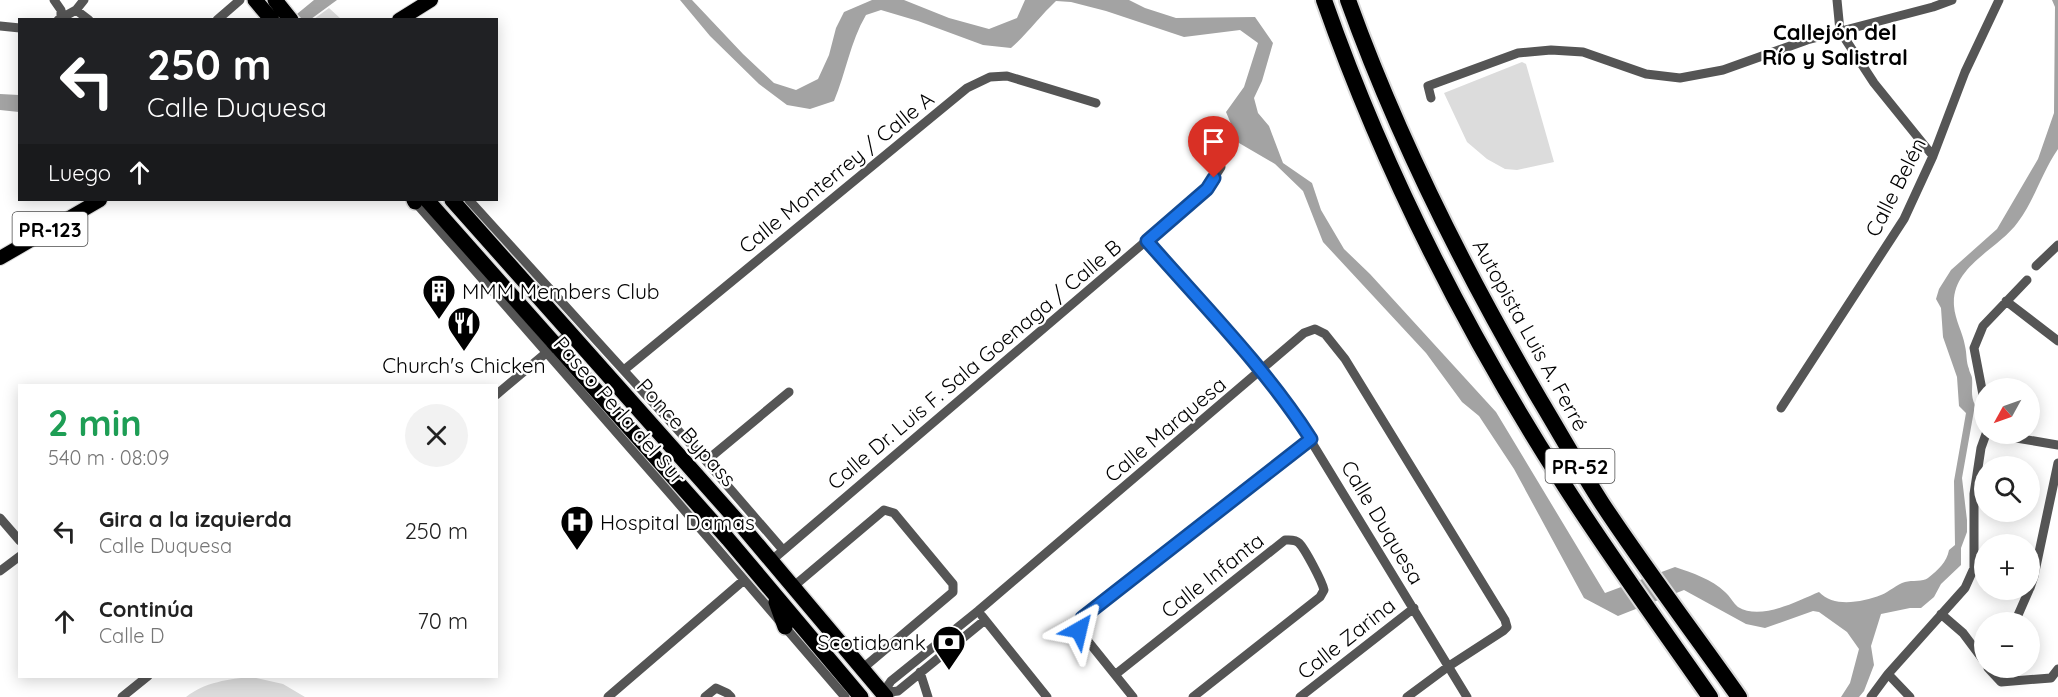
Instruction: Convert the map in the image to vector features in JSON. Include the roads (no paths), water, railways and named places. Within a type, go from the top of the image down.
[{"type":"highway","points":[[255,0],[270,18]]},
{"type":"highway","points":[[274,0],[289,18]]},
{"type":"highway","name":"PR-52","points":[[1324,0],[1385,153],[1455,298],[1560,478],[1615,563],[1710,697]]},
{"type":"highway","name":"Autopista Luis A. Ferré","points":[[1348,0],[1406,142],[1474,282],[1601,502],[1739,697]]},
{"type":"highway","name":"Ponce Bypass","points":[[419,201],[772,591],[861,697]]},
{"type":"highway","name":"Ponce Bypass","points":[[453,201],[777,555],[794,586],[885,695]]},
{"type":"highway","points":[[772,591],[785,627]]},
{"type":"main road","points":[[402,18],[431,0]]},
{"type":"main road","name":"PR-123","points":[[0,258],[98,201]]},
{"type":"street","points":[[54,0],[61,10],[59,18]]},
{"type":"street","points":[[61,18],[76,10],[84,0]]},
{"type":"street","points":[[219,18],[239,0]]},
{"type":"street","points":[[1837,0],[1840,31],[1874,83],[1933,156]]},
{"type":"street","points":[[1431,98],[1428,86],[1518,53],[1551,50],[1583,52],[1646,74],[1680,78],[1723,70],[1807,40],[1952,0]]},
{"type":"street","name":"Calle Belén","points":[[1781,408],[1904,219],[1933,156],[1965,72],[1999,0]]},
{"type":"street","points":[[76,10],[86,18]]},
{"type":"street","points":[[0,26],[18,28]]},
{"type":"street","name":"Calle Monterrey / Calle A","points":[[624,370],[967,88],[990,77],[1007,76],[1096,103]]},
{"type":"street","name":"Calle Dr. Luis F. Sala Goenaga / Calle B","points":[[777,555],[1207,189],[1221,167]]},
{"type":"street","points":[[470,201],[706,461],[777,555]]},
{"type":"street","name":"Calle Duquesa","points":[[1147,241],[1262,370],[1289,405],[1467,697]]},
{"type":"street","points":[[2036,266],[2058,245]]},
{"type":"street","points":[[1980,378],[1974,348],[1983,326],[2027,280]]},
{"type":"street","points":[[2006,301],[2058,342]]},
{"type":"street","name":"Calle Marquesa","points":[[885,695],[891,681],[978,611],[1304,333],[1315,329],[1325,334],[1345,359],[1505,620],[1507,627],[1407,697]]},
{"type":"street","points":[[498,392],[571,332]]},
{"type":"street","name":"Paseo Perla del Sur","points":[[551,348],[744,580],[845,697]]},
{"type":"street","points":[[706,461],[789,392]]},
{"type":"street","points":[[1133,697],[1079,630],[1082,618],[1311,439]]},
{"type":"street","points":[[2040,442],[2058,445]]},
{"type":"street","points":[[1871,697],[1888,674],[1965,588],[1974,568],[1974,494],[1982,444]]},
{"type":"street","points":[[2040,548],[2058,463]]},
{"type":"street","points":[[794,586],[884,510],[894,513],[953,584],[953,592],[862,669]]},
{"type":"street","points":[[0,518],[18,539]]},
{"type":"street","name":"Calle Infanta","points":[[1116,674],[1285,540],[1292,539],[1299,543],[1322,582],[1324,590],[1320,597],[1193,697]]},
{"type":"street","points":[[0,571],[18,558]]},
{"type":"street","points":[[608,697],[744,580]]},
{"type":"street","name":"Calle Zarina","points":[[1300,697],[1414,608]]},
{"type":"street","points":[[978,611],[1047,697]]},
{"type":"street","points":[[1941,614],[1963,633],[1974,648]]},
{"type":"street","points":[[885,695],[898,691],[985,620]]},
{"type":"street","points":[[945,637],[953,647]]},
{"type":"street","points":[[1996,678],[2001,682],[2051,678],[2058,669]]},
{"type":"street","points":[[921,672],[928,697]]},
{"type":"street","points":[[1888,674],[1910,697]]},
{"type":"street","points":[[122,697],[146,678]]},
{"type":"street","points":[[705,697],[716,688],[731,697]]},
{"type":"place","name":"MMM Members Club","points":[[439,320]]},
{"type":"place","name":"Church's Chicken","points":[[464,352]]},
{"type":"place","name":"Hospital Damas","points":[[577,551]]},
{"type":"place","name":"Scotiabank","points":[[949,671]]},
{"type":"district","name":"Callejón del Río y Salistral","points":[[1835,44]]}]
